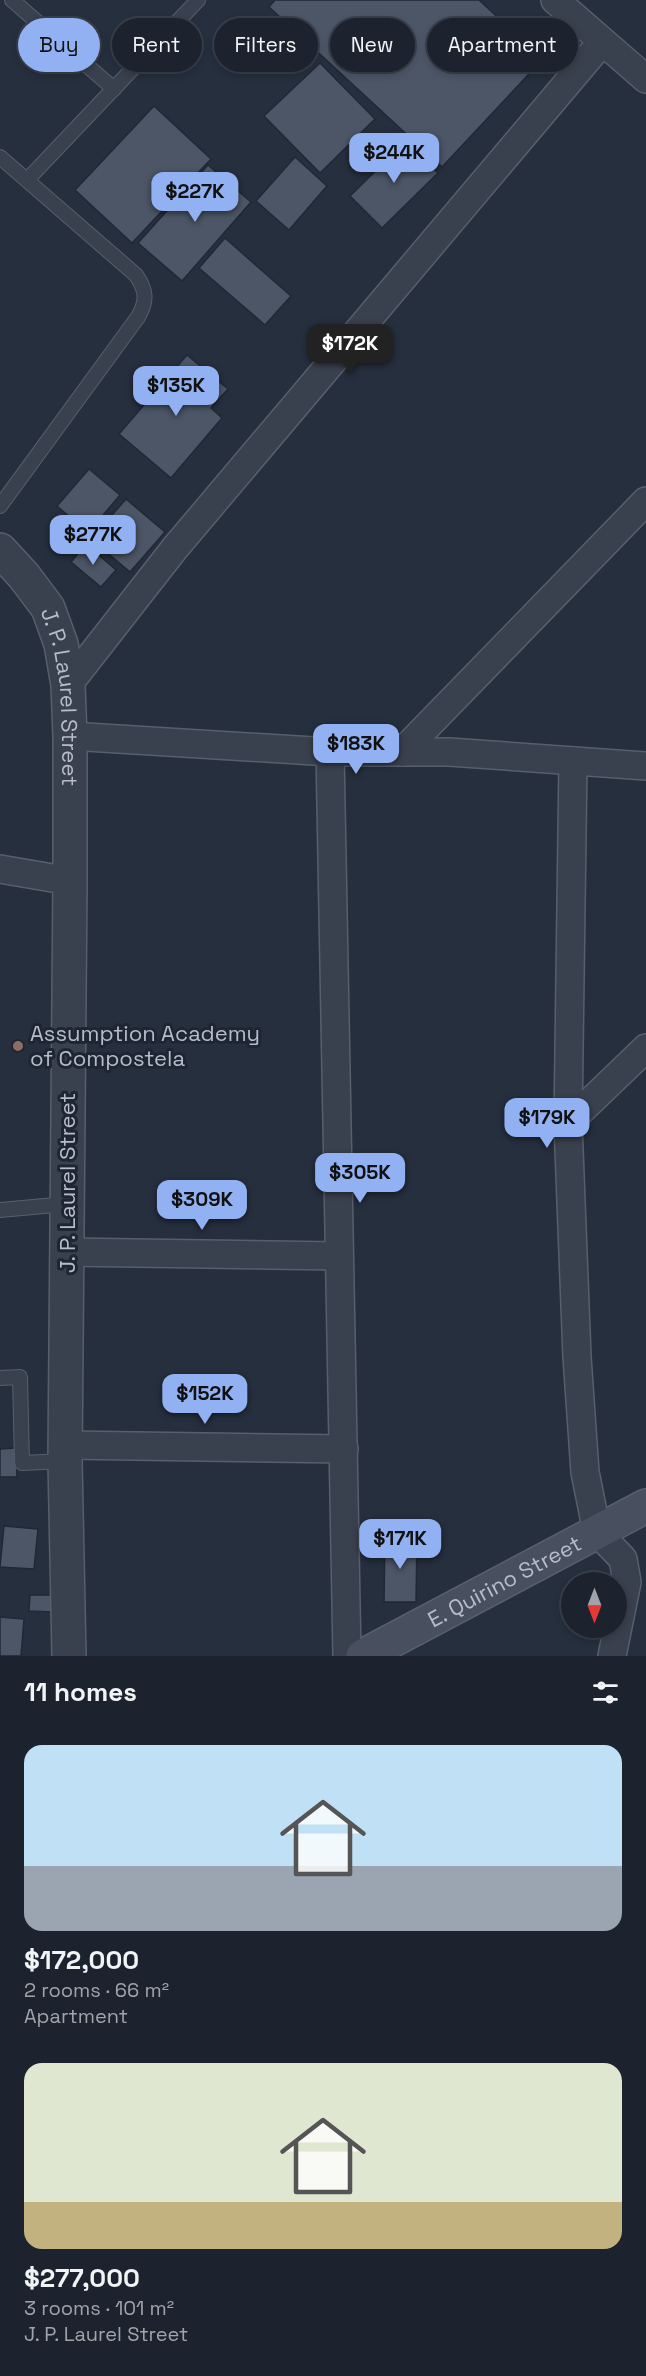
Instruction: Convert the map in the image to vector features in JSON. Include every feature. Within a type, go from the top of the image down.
[{"type":"main road","name":"E. Quirino Street","points":[[363,1656],[646,1506]]},
{"type":"street","points":[[555,0],[646,79]]},
{"type":"street","points":[[68,685],[175,548],[602,42]]},
{"type":"street","points":[[402,752],[646,501]]},
{"type":"street","name":"J. P. Laurel Street","points":[[0,550],[24,576],[48,608],[61,644],[68,685],[70,881],[65,1453],[69,1656]]},
{"type":"street","points":[[70,736],[330,752],[449,752],[646,766]]},
{"type":"street","points":[[330,752],[347,1656]]},
{"type":"street","points":[[573,761],[568,1123],[585,1472],[597,1532],[623,1559],[627,1582],[612,1656]]},
{"type":"street","points":[[0,869],[70,881]]},
{"type":"street","points":[[568,1123],[646,1048]]},
{"type":"street","points":[[66,1252],[338,1256]]},
{"type":"street","points":[[65,1453],[344,1449]]},
{"type":"lane","points":[[12,0],[114,89]]},
{"type":"lane","points":[[27,180],[198,0]]},
{"type":"lane","points":[[0,157],[135,274],[142,284],[146,297],[144,308],[138,317],[0,506]]},
{"type":"lane","points":[[0,1210],[66,1204]]},
{"type":"lane","points":[[0,1378],[20,1377],[22,1463],[65,1453]]},
{"type":"building","points":[[275,0],[479,0],[499,18],[427,18],[427,72],[531,72],[442,167],[339,72],[415,72],[415,18],[330,18],[330,63],[318,52],[318,18],[281,18],[269,7]]},
{"type":"building","points":[[320,63],[375,119],[320,173],[264,116],[310,72],[318,72]]},
{"type":"building","points":[[154,106],[211,159],[132,243],[75,190]]},
{"type":"building","points":[[406,141],[438,173],[382,228],[350,196]]},
{"type":"building","points":[[295,157],[327,186],[289,230],[256,201]]},
{"type":"building","points":[[208,165],[251,202],[182,281],[138,243]]},
{"type":"building","points":[[225,238],[291,296],[265,325],[199,268]]},
{"type":"building","points":[[187,355],[228,389],[211,408],[222,418],[171,478],[119,434]]},
{"type":"building","points":[[89,469],[120,495],[88,533],[57,506]]},
{"type":"building","points":[[126,499],[165,532],[130,572],[91,539]]},
{"type":"building","points":[[86,544],[116,570],[101,587],[71,562]]},
{"type":"building","points":[[16,1448],[17,1477],[0,1477],[0,1449]]},
{"type":"building","points":[[4,1526],[38,1529],[34,1569],[0,1567]]},
{"type":"building","points":[[385,1537],[417,1537],[416,1602],[384,1602]]},
{"type":"building","points":[[30,1595],[52,1595],[52,1612],[29,1611]]},
{"type":"building","points":[[0,1617],[24,1619],[21,1656],[0,1656]]},
{"type":"place","name":"Assumption Academy of Compostela","points":[[18,1046]]}]
